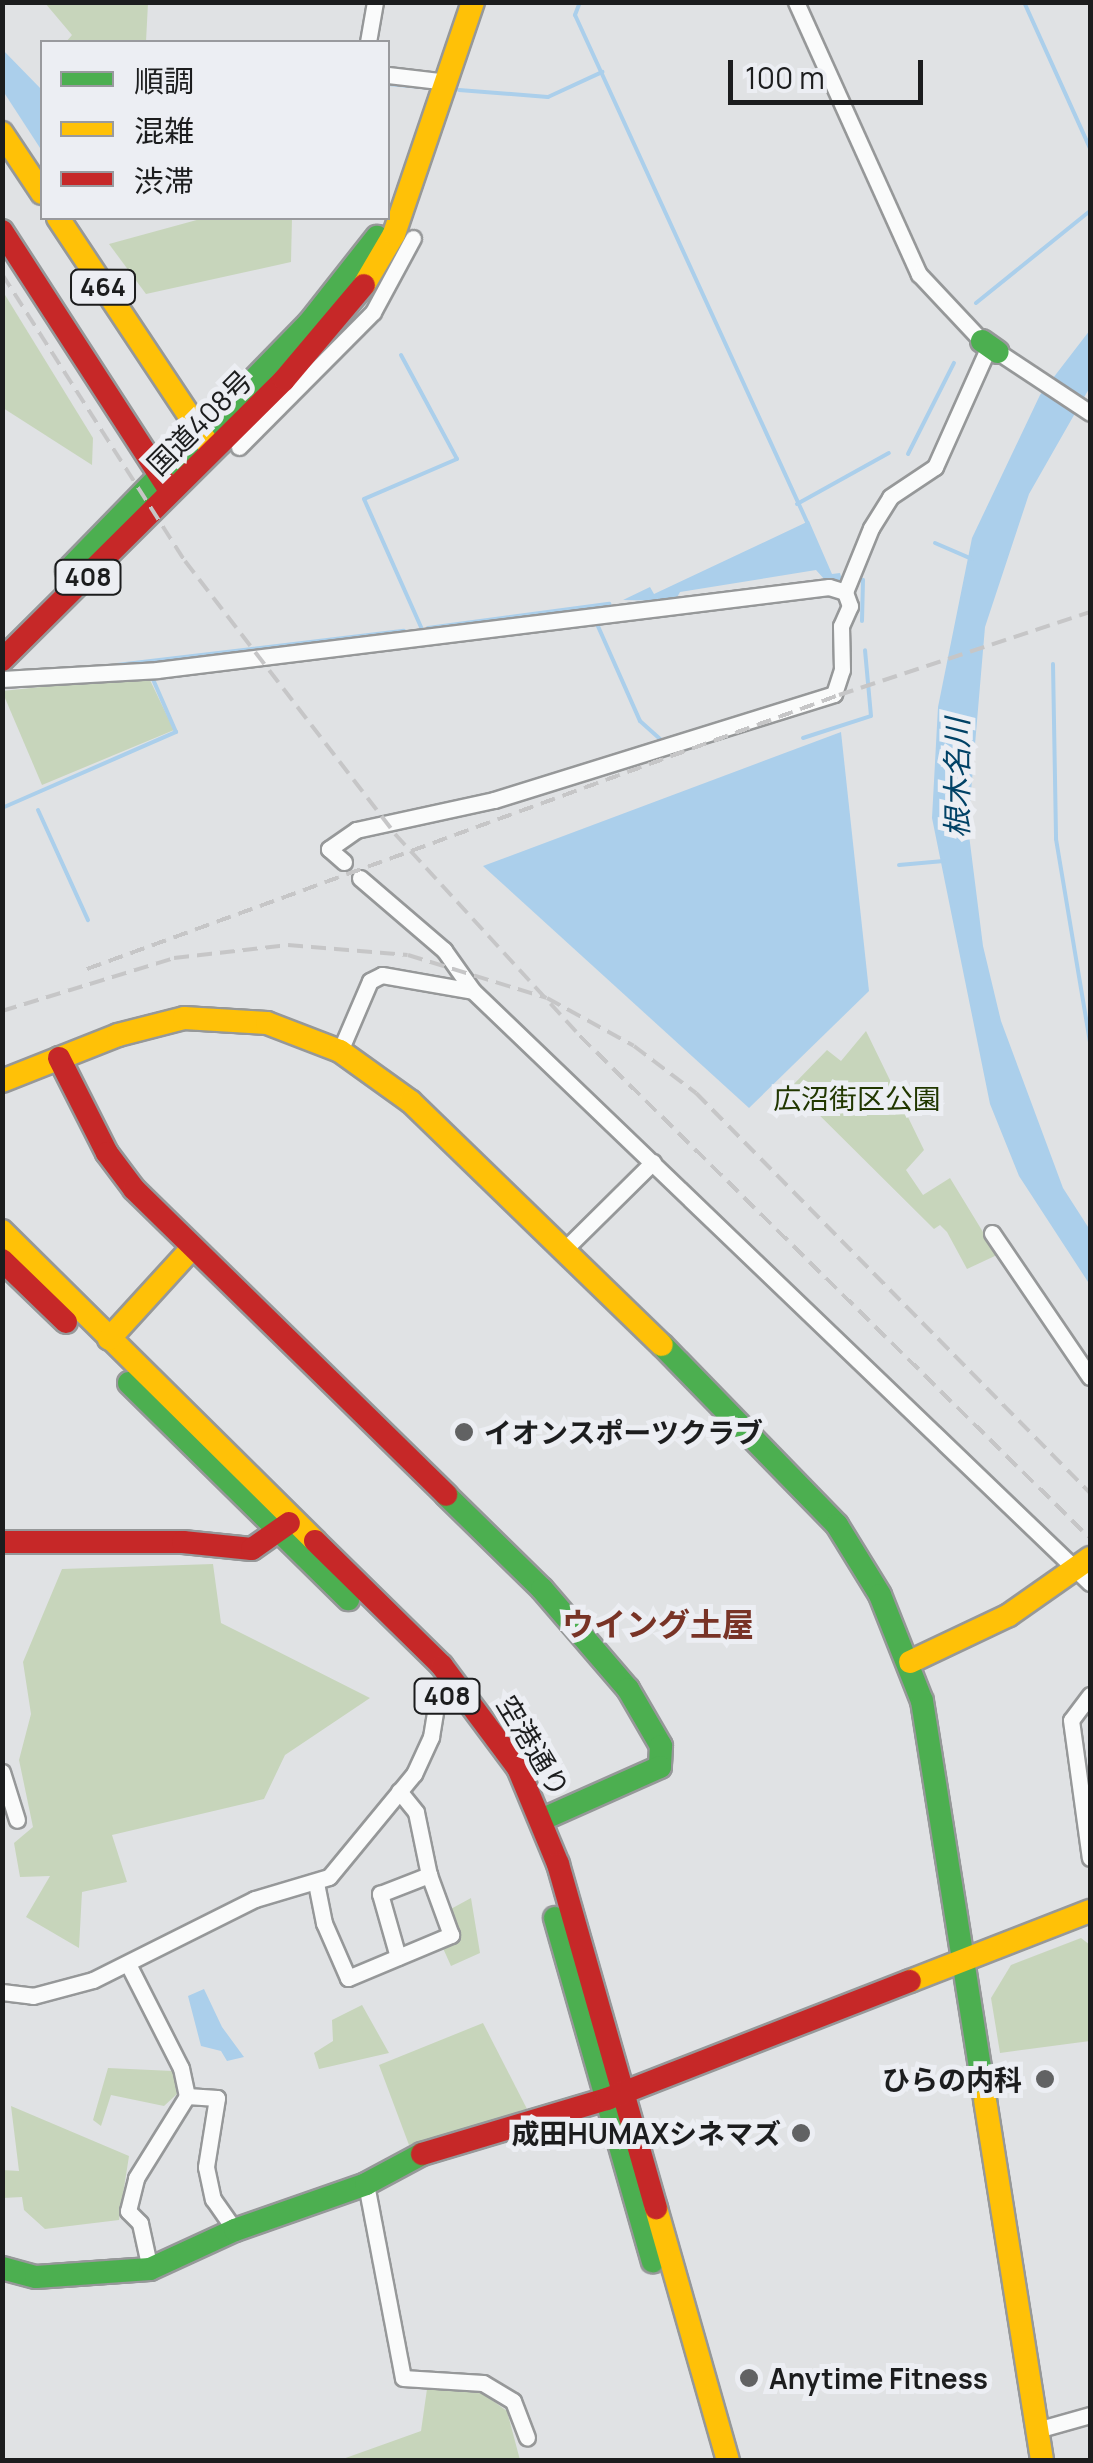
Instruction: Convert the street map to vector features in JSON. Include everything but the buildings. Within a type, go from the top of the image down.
[{"type":"main road","name":"国道408号","points":[[396,198],[448,82],[473,2]]},
{"type":"main road","points":[[2,133],[40,190]]},
{"type":"main road","name":"464","points":[[59,220],[207,443]]},
{"type":"main road","name":"国道408号","points":[[2,660],[207,443],[309,323],[381,220]]},
{"type":"main road","points":[[2,231],[165,485]]},
{"type":"main road","name":"国道408号","points":[[2,636],[165,485]]},
{"type":"main road","points":[[2,1080],[184,1018],[267,1023],[340,1051],[411,1102],[812,1494],[864,1566],[910,1662],[940,1785],[1042,2460]]},
{"type":"main road","points":[[59,1058],[121,1174],[572,1620],[648,1721],[663,1752],[660,1767],[543,1819]]},
{"type":"main road","name":"空港通り","points":[[2,1231],[286,1525]]},
{"type":"main road","points":[[109,1339],[192,1248]]},
{"type":"main road","name":"空港通り","points":[[2,1260],[286,1525],[502,1743],[543,1819],[711,2460]]},
{"type":"main road","points":[[2,1542],[184,1542],[252,1549],[286,1525]]},
{"type":"main road","points":[[910,1662],[1010,1614],[1086,1570]]},
{"type":"main road","name":"空港通り","points":[[444,1681],[482,1742],[532,1838],[617,2095],[728,2460]]},
{"type":"main road","points":[[2,2268],[36,2278],[150,2269],[235,2230],[366,2184],[404,2159],[617,2095],[1090,1911]]},
{"type":"street","points":[[368,40],[375,2]]},
{"type":"street","points":[[796,2],[918,274],[990,346],[1090,413]]},
{"type":"street","points":[[390,75],[448,82]]},
{"type":"street","points":[[239,447],[364,322],[413,238]]},
{"type":"street","points":[[344,862],[329,848],[356,830],[494,800],[829,697],[841,680],[838,637],[850,606],[850,582],[890,497],[935,467],[990,346]]},
{"type":"street","points":[[2,680],[157,670],[850,582]]},
{"type":"street","points":[[360,878],[444,950],[474,991],[1086,1570]]},
{"type":"street","points":[[340,1051],[370,981],[382,976],[474,991]]},
{"type":"street","points":[[564,1250],[652,1162]]},
{"type":"street","points":[[992,1233],[1090,1377]]},
{"type":"street","points":[[2,1992],[44,1994],[129,1966],[255,1899],[316,1883],[356,1852],[399,1792],[431,1738],[444,1681]]},
{"type":"street","points":[[1090,1696],[1071,1720],[1090,1858]]},
{"type":"street","points":[[2,1772],[18,1820]]},
{"type":"street","points":[[316,1883],[324,1923],[348,1978],[451,1934],[429,1875],[416,1812],[399,1792]]},
{"type":"street","points":[[398,1957],[380,1894],[429,1875]]},
{"type":"street","points":[[129,1966],[181,2068],[187,2096],[136,2178],[128,2211],[140,2223],[150,2269]]},
{"type":"street","points":[[187,2096],[217,2098],[206,2167],[213,2199],[235,2230]]},
{"type":"street","points":[[366,2184],[403,2378],[483,2383],[513,2401],[527,2437]]},
{"type":"street","points":[[1037,2430],[1090,2415]]},
{"type":"green space","points":[[45,3],[148,3],[146,40],[68,40],[72,35]]},
{"type":"green space","points":[[197,220],[292,220],[291,262],[146,294],[109,244]]},
{"type":"green space","points":[[2,290],[93,438],[92,465],[3,408]]},
{"type":"green space","points":[[148,676],[174,730],[42,785],[2,691]]},
{"type":"green space","name":"広沼街区公園","points":[[866,1031],[924,1150],[906,1170],[923,1195],[950,1178],[997,1255],[967,1269],[947,1232],[940,1225],[934,1229],[791,1087],[827,1050],[841,1061]]},
{"type":"green space","points":[[213,1564],[221,1623],[370,1698],[285,1755],[264,1799],[112,1835],[127,1882],[82,1892],[79,1948],[26,1917],[50,1876],[20,1877],[14,1843],[33,1827],[19,1760],[31,1714],[23,1662],[62,1569]]},
{"type":"green space","points":[[471,1898],[480,1953],[451,1966],[442,1946],[460,1937],[449,1910]]},
{"type":"green space","points":[[1081,1938],[1090,1945],[1090,2041],[1000,2053],[991,1998],[1011,1965]]},
{"type":"green space","points":[[362,2005],[389,2053],[319,2069],[314,2053],[333,2041],[332,2020]]},
{"type":"green space","points":[[483,2023],[527,2109],[409,2145],[379,2065]]},
{"type":"green space","points":[[108,2068],[173,2071],[177,2094],[164,2106],[111,2095],[101,2126],[93,2120]]},
{"type":"green space","points":[[11,2106],[129,2156],[119,2220],[45,2229],[24,2210],[22,2197],[3,2198],[2,2170],[19,2171]]},
{"type":"green space","points":[[427,2389],[478,2390],[507,2411],[520,2460],[340,2460],[421,2431]]},
{"type":"water","points":[[2,49],[40,88],[40,148],[3,91]]},
{"type":"water","name":"根木名川","points":[[1090,330],[1090,387],[1029,494],[985,627],[968,827],[983,946],[1001,1021],[1063,1188],[1090,1230],[1090,1285],[1019,1176],[990,1104],[932,818],[938,707],[972,538],[1040,395]]},
{"type":"water","points":[[809,521],[832,574],[840,573],[842,580],[825,580],[816,570],[680,592],[675,601],[623,600],[650,587],[654,594]]},
{"type":"water","points":[[841,732],[869,991],[749,1108],[483,866]]},
{"type":"water","points":[[204,1989],[222,2027],[244,2057],[227,2061],[221,2051],[201,2046],[188,1996]]},
{"type":"waterway","points":[[580,2],[575,15],[807,522]]},
{"type":"waterway","points":[[1024,2],[1090,148]]},
{"type":"waterway","points":[[459,90],[548,97],[602,72]]},
{"type":"waterway","points":[[390,84],[433,88]]},
{"type":"waterway","points":[[976,303],[1090,211]]},
{"type":"waterway","points":[[401,355],[457,459],[364,499],[422,629]]},
{"type":"waterway","points":[[908,454],[954,363]]},
{"type":"waterway","points":[[797,504],[889,453]]},
{"type":"waterway","points":[[935,543],[972,559]]},
{"type":"waterway","points":[[854,578],[863,580],[862,621]]},
{"type":"waterway","points":[[428,628],[609,604]]},
{"type":"waterway","points":[[597,624],[640,721],[662,741]]},
{"type":"waterway","points":[[117,665],[404,631]]},
{"type":"waterway","points":[[803,738],[871,716],[865,650]]},
{"type":"waterway","points":[[1053,664],[1056,839],[1090,1043]]},
{"type":"waterway","points":[[2,808],[176,732],[152,677]]},
{"type":"waterway","points":[[38,810],[88,920]]},
{"type":"waterway","points":[[899,865],[944,861]]},
{"type":"railway","points":[[2,274],[185,561],[395,834],[580,1036],[1090,1538]]},
{"type":"railway","points":[[87,969],[839,695],[1090,612]]},
{"type":"railway","points":[[2,1011],[174,958],[288,945],[408,955],[547,998],[634,1046],[696,1093],[1090,1493]]},
{"type":"traffic: fast","points":[[67,571],[309,323],[377,237]]},
{"type":"traffic: fast","points":[[982,341],[998,352]]},
{"type":"traffic: fast","points":[[662,1345],[837,1525],[880,1595],[922,1701],[985,2100]]},
{"type":"traffic: fast","points":[[129,1383],[348,1599]]},
{"type":"traffic: fast","points":[[446,1495],[542,1589],[628,1689],[661,1746],[660,1767],[543,1819]]},
{"type":"traffic: fast","points":[[555,1918],[653,2261]]},
{"type":"traffic: fast","points":[[2,2268],[36,2277],[150,2269],[235,2230],[366,2184],[422,2154]]},
{"type":"traffic: slow","points":[[364,285],[394,234],[473,2]]},
{"type":"traffic: slow","points":[[2,133],[40,190]]},
{"type":"traffic: slow","points":[[59,220],[212,450]]},
{"type":"traffic: slow","points":[[2,1081],[118,1035],[184,1018],[267,1023],[340,1051],[411,1102],[662,1345]]},
{"type":"traffic: slow","points":[[2,1231],[315,1541]]},
{"type":"traffic: slow","points":[[109,1339],[192,1248]]},
{"type":"traffic: slow","points":[[910,1662],[1009,1615],[1090,1558]]},
{"type":"traffic: slow","points":[[910,1981],[1090,1911]]},
{"type":"traffic: slow","points":[[985,2100],[1042,2460]]},
{"type":"traffic: slow","points":[[656,2208],[728,2460]]},
{"type":"traffic: jam","points":[[2,231],[168,488]]},
{"type":"traffic: jam","points":[[2,660],[284,380],[364,285]]},
{"type":"traffic: jam","points":[[59,1058],[107,1153],[134,1189],[446,1495]]},
{"type":"traffic: jam","points":[[2,1260],[66,1322]]},
{"type":"traffic: jam","points":[[2,1542],[183,1542],[252,1549],[289,1523]]},
{"type":"traffic: jam","points":[[315,1541],[442,1666],[518,1768],[558,1864],[656,2208]]},
{"type":"traffic: jam","points":[[422,2154],[607,2099],[910,1981]]},
{"type":"place","name":"イオンスポーツクラブ","points":[[464,1432]]},
{"type":"place","name":"ひらの内科","points":[[1045,2079]]},
{"type":"place","name":"成田HUMAXシネマズ","points":[[801,2133]]},
{"type":"place","name":"Anytime Fitness","points":[[749,2378]]},
{"type":"district","name":"ウイング土屋","points":[[658,1624]]}]
